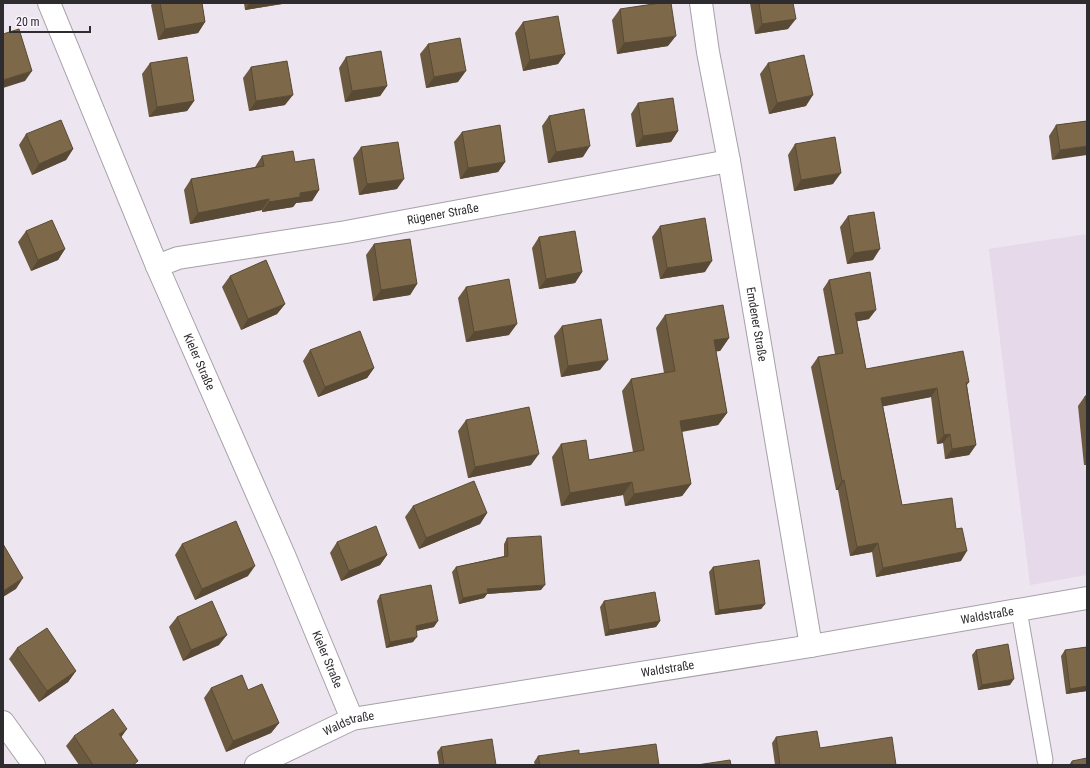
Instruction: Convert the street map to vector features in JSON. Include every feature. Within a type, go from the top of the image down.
[{"type":"street","name":"Kieler Straße","points":[[49,3],[157,266],[284,555],[352,719]]},
{"type":"street","name":"Emdener Straße","points":[[701,3],[708,52],[729,161],[811,646]]},
{"type":"street","name":"Rügener Straße","points":[[157,266],[178,258],[346,232],[729,161]]},
{"type":"street","name":"Waldstraße","points":[[256,765],[352,719],[811,646],[1087,598]]},
{"type":"street","points":[[3,722],[34,765]]},
{"type":"lane","points":[[1019,610],[1045,760]]},
{"type":"shaded area","points":[[1087,234],[1087,575],[1030,585],[989,249]]},
{"type":"building","points":[[160,3],[202,3],[205,22],[165,29]]},
{"type":"building","points":[[660,3],[671,3],[676,36],[624,43],[620,9]]},
{"type":"building","points":[[759,3],[793,3],[796,19],[762,24]]},
{"type":"building","points":[[558,16],[565,54],[530,60],[523,22]]},
{"type":"building","points":[[19,29],[32,71],[3,80],[3,34]]},
{"type":"building","points":[[460,38],[466,71],[434,77],[428,44]]},
{"type":"building","points":[[381,51],[387,86],[352,91],[346,57]]},
{"type":"building","points":[[804,55],[813,95],[777,103],[768,63]]},
{"type":"building","points":[[187,57],[194,101],[157,107],[150,63]]},
{"type":"building","points":[[287,61],[293,95],[256,101],[251,67]]},
{"type":"building","points":[[673,98],[678,131],[643,136],[638,103]]},
{"type":"building","points":[[584,109],[590,146],[556,152],[549,116]]},
{"type":"building","points":[[61,120],[73,149],[39,164],[26,134]]},
{"type":"building","points":[[1087,121],[1087,146],[1060,150],[1056,125]]},
{"type":"building","points":[[500,125],[505,162],[468,168],[462,132]]},
{"type":"building","points":[[835,137],[841,173],[801,180],[795,144]]},
{"type":"building","points":[[398,142],[404,179],[367,184],[361,147]]},
{"type":"building","points":[[293,151],[295,162],[314,159],[319,190],[300,193],[300,197],[269,202],[269,199],[198,213],[191,179],[264,166],[262,156]]},
{"type":"building","points":[[874,212],[880,249],[854,253],[848,216]]},
{"type":"building","points":[[705,218],[712,261],[667,268],[660,226]]},
{"type":"building","points":[[52,220],[65,249],[38,260],[26,231]]},
{"type":"building","points":[[575,231],[582,272],[546,279],[539,237]]},
{"type":"building","points":[[410,239],[417,284],[381,290],[374,244]]},
{"type":"building","points":[[266,260],[285,304],[248,319],[230,276]]},
{"type":"building","points":[[870,272],[876,310],[855,313],[866,369],[963,351],[969,382],[966,383],[976,445],[952,449],[950,434],[944,435],[937,388],[881,398],[902,505],[952,498],[956,529],[962,528],[967,551],[883,568],[878,543],[857,547],[844,480],[842,481],[818,357],[843,353],[829,280]]},
{"type":"building","points":[[509,279],[517,324],[474,332],[466,287]]},
{"type":"building","points":[[723,305],[729,338],[714,340],[727,413],[680,421],[691,484],[634,494],[632,482],[570,493],[561,444],[586,440],[589,460],[644,450],[631,379],[675,371],[665,315]]},
{"type":"building","points":[[601,319],[608,360],[568,366],[562,326]]},
{"type":"building","points":[[360,331],[374,368],[325,387],[310,350]]},
{"type":"building","points":[[1085,396],[1087,396],[1087,410]]},
{"type":"building","points":[[529,407],[539,454],[475,467],[466,420]]},
{"type":"building","points":[[474,481],[487,513],[426,538],[413,506]]},
{"type":"building","points":[[236,521],[255,566],[202,589],[182,544]]},
{"type":"building","points":[[376,526],[387,555],[349,571],[337,542]]},
{"type":"building","points":[[541,536],[545,585],[487,589],[488,593],[463,598],[456,567],[508,556],[507,538]]},
{"type":"building","points":[[3,544],[23,578],[3,591]]},
{"type":"building","points":[[759,560],[765,604],[719,610],[713,567]]},
{"type":"building","points":[[431,585],[438,621],[416,626],[417,637],[390,642],[380,595]]},
{"type":"building","points":[[655,592],[660,621],[609,630],[604,601]]},
{"type":"building","points":[[212,601],[227,635],[191,650],[177,617]]},
{"type":"building","points":[[47,628],[76,671],[47,691],[17,648]]},
{"type":"building","points":[[1008,644],[1014,679],[982,685],[976,650]]},
{"type":"building","points":[[1087,647],[1087,686],[1070,689],[1065,650]]},
{"type":"building","points":[[242,675],[248,690],[262,684],[279,723],[233,741],[211,688]]},
{"type":"building","points":[[113,709],[127,729],[119,734],[138,761],[133,765],[93,765],[74,736]]},
{"type":"building","points":[[817,731],[820,748],[892,737],[896,765],[780,765],[776,737]]},
{"type":"building","points":[[492,739],[496,765],[444,765],[441,747]]},
{"type":"building","points":[[656,744],[659,765],[540,765],[538,756],[579,750],[579,754]]},
{"type":"building","points":[[1087,758],[1087,765],[1072,765],[1072,761]]},
{"type":"building","points":[[730,760],[731,765],[697,765]]}]
